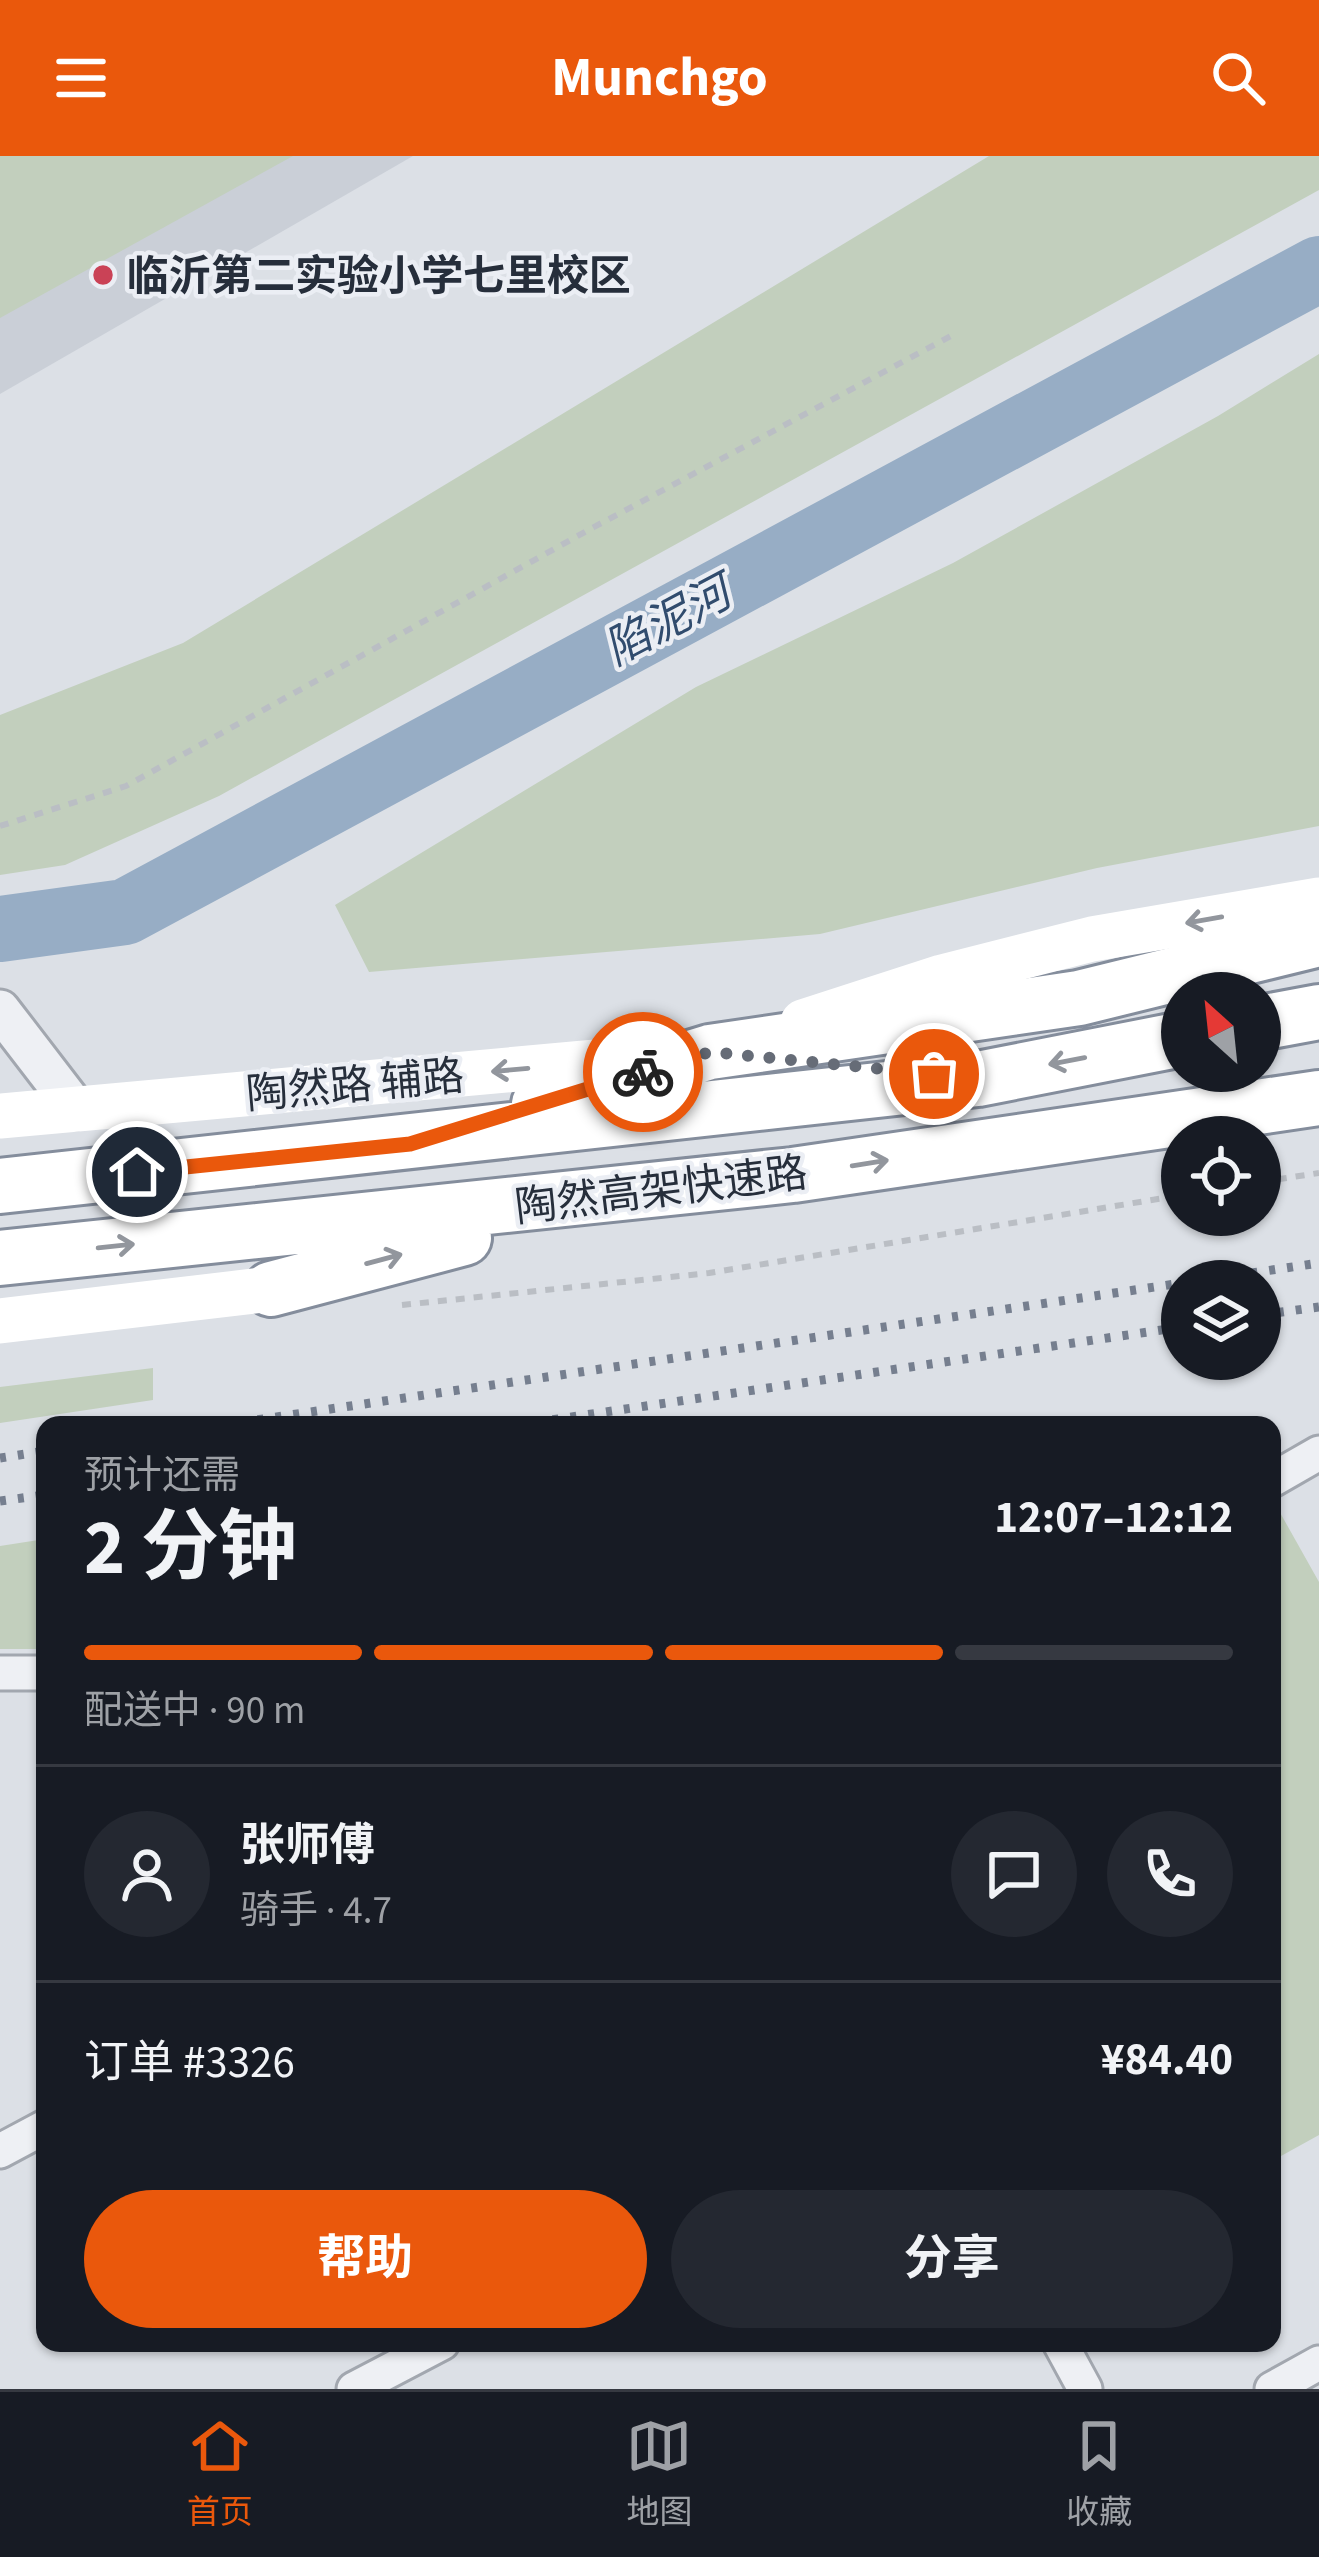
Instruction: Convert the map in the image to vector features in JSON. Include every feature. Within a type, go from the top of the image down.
[{"type":"highway","points":[[410,1144],[710,1052],[1078,998],[1319,939]]},
{"type":"highway","points":[[1281,1019],[1319,1012]]},
{"type":"highway","name":"陶然高架快速路","points":[[0,1186],[978,1079],[1161,1043]]},
{"type":"highway","points":[[710,1052],[978,1079]]},
{"type":"highway","name":"陶然高架快速路","points":[[0,1258],[793,1175],[1319,1098]]},
{"type":"highway","points":[[271,1289],[629,1194]]},
{"type":"main road","name":"陶然路 辅路","points":[[0,1116],[710,1052],[942,977],[1092,939],[1319,901]]},
{"type":"main road","points":[[0,1321],[271,1289]]},
{"type":"street","points":[[0,1010],[76,1109]]},
{"type":"street","points":[[1281,1475],[1319,1453]]},
{"type":"street","points":[[0,1673],[36,1673]]},
{"type":"street","points":[[0,2151],[36,2132]]},
{"type":"street","points":[[354,2389],[425,2352]]},
{"type":"street","points":[[1065,2352],[1084,2389]]},
{"type":"street","points":[[1272,2389],[1319,2362]]},
{"type":"path","points":[[0,826],[127,786],[951,336]]},
{"type":"path","points":[[1281,1179],[1319,1173]]},
{"type":"path","points":[[385,1306],[709,1273],[1161,1198]]},
{"type":"shaded area","name":"临沂第二实验小学七里校区","points":[[0,156],[413,156],[0,394]]},
{"type":"green space","points":[[0,156],[293,156],[0,318]]},
{"type":"green space","points":[[989,156],[1319,156],[1319,190],[219,796],[65,865],[0,875],[0,715],[183,643]]},
{"type":"green space","points":[[1319,354],[1319,826],[1097,868],[820,934],[369,972],[335,905],[696,687],[953,563],[1218,416]]},
{"type":"green space","points":[[153,1368],[153,1400],[0,1423],[0,1387]]},
{"type":"green space","points":[[1281,1514],[1319,1582],[1319,2135],[1281,2156]]},
{"type":"green space","points":[[36,1540],[36,1649],[0,1649],[0,1546]]},
{"type":"waterway","name":"陷泥河","points":[[0,929],[125,912],[1319,269]]},
{"type":"railway","points":[[1281,1269],[1319,1263]]},
{"type":"railway","points":[[283,1416],[1161,1286]]},
{"type":"railway","points":[[1281,1312],[1319,1307]]},
{"type":"railway","points":[[578,1416],[1161,1330]]},
{"type":"railway","points":[[0,1458],[36,1452]]},
{"type":"railway","points":[[0,1501],[36,1496]]},
{"type":"way so far","points":[[643,1072],[710,1052],[934,1074]]},
{"type":"place","name":"临沂第二实验小学七里校区","points":[[103,275]]},
{"type":"route","points":[[137,1172],[410,1144],[643,1072]]}]
